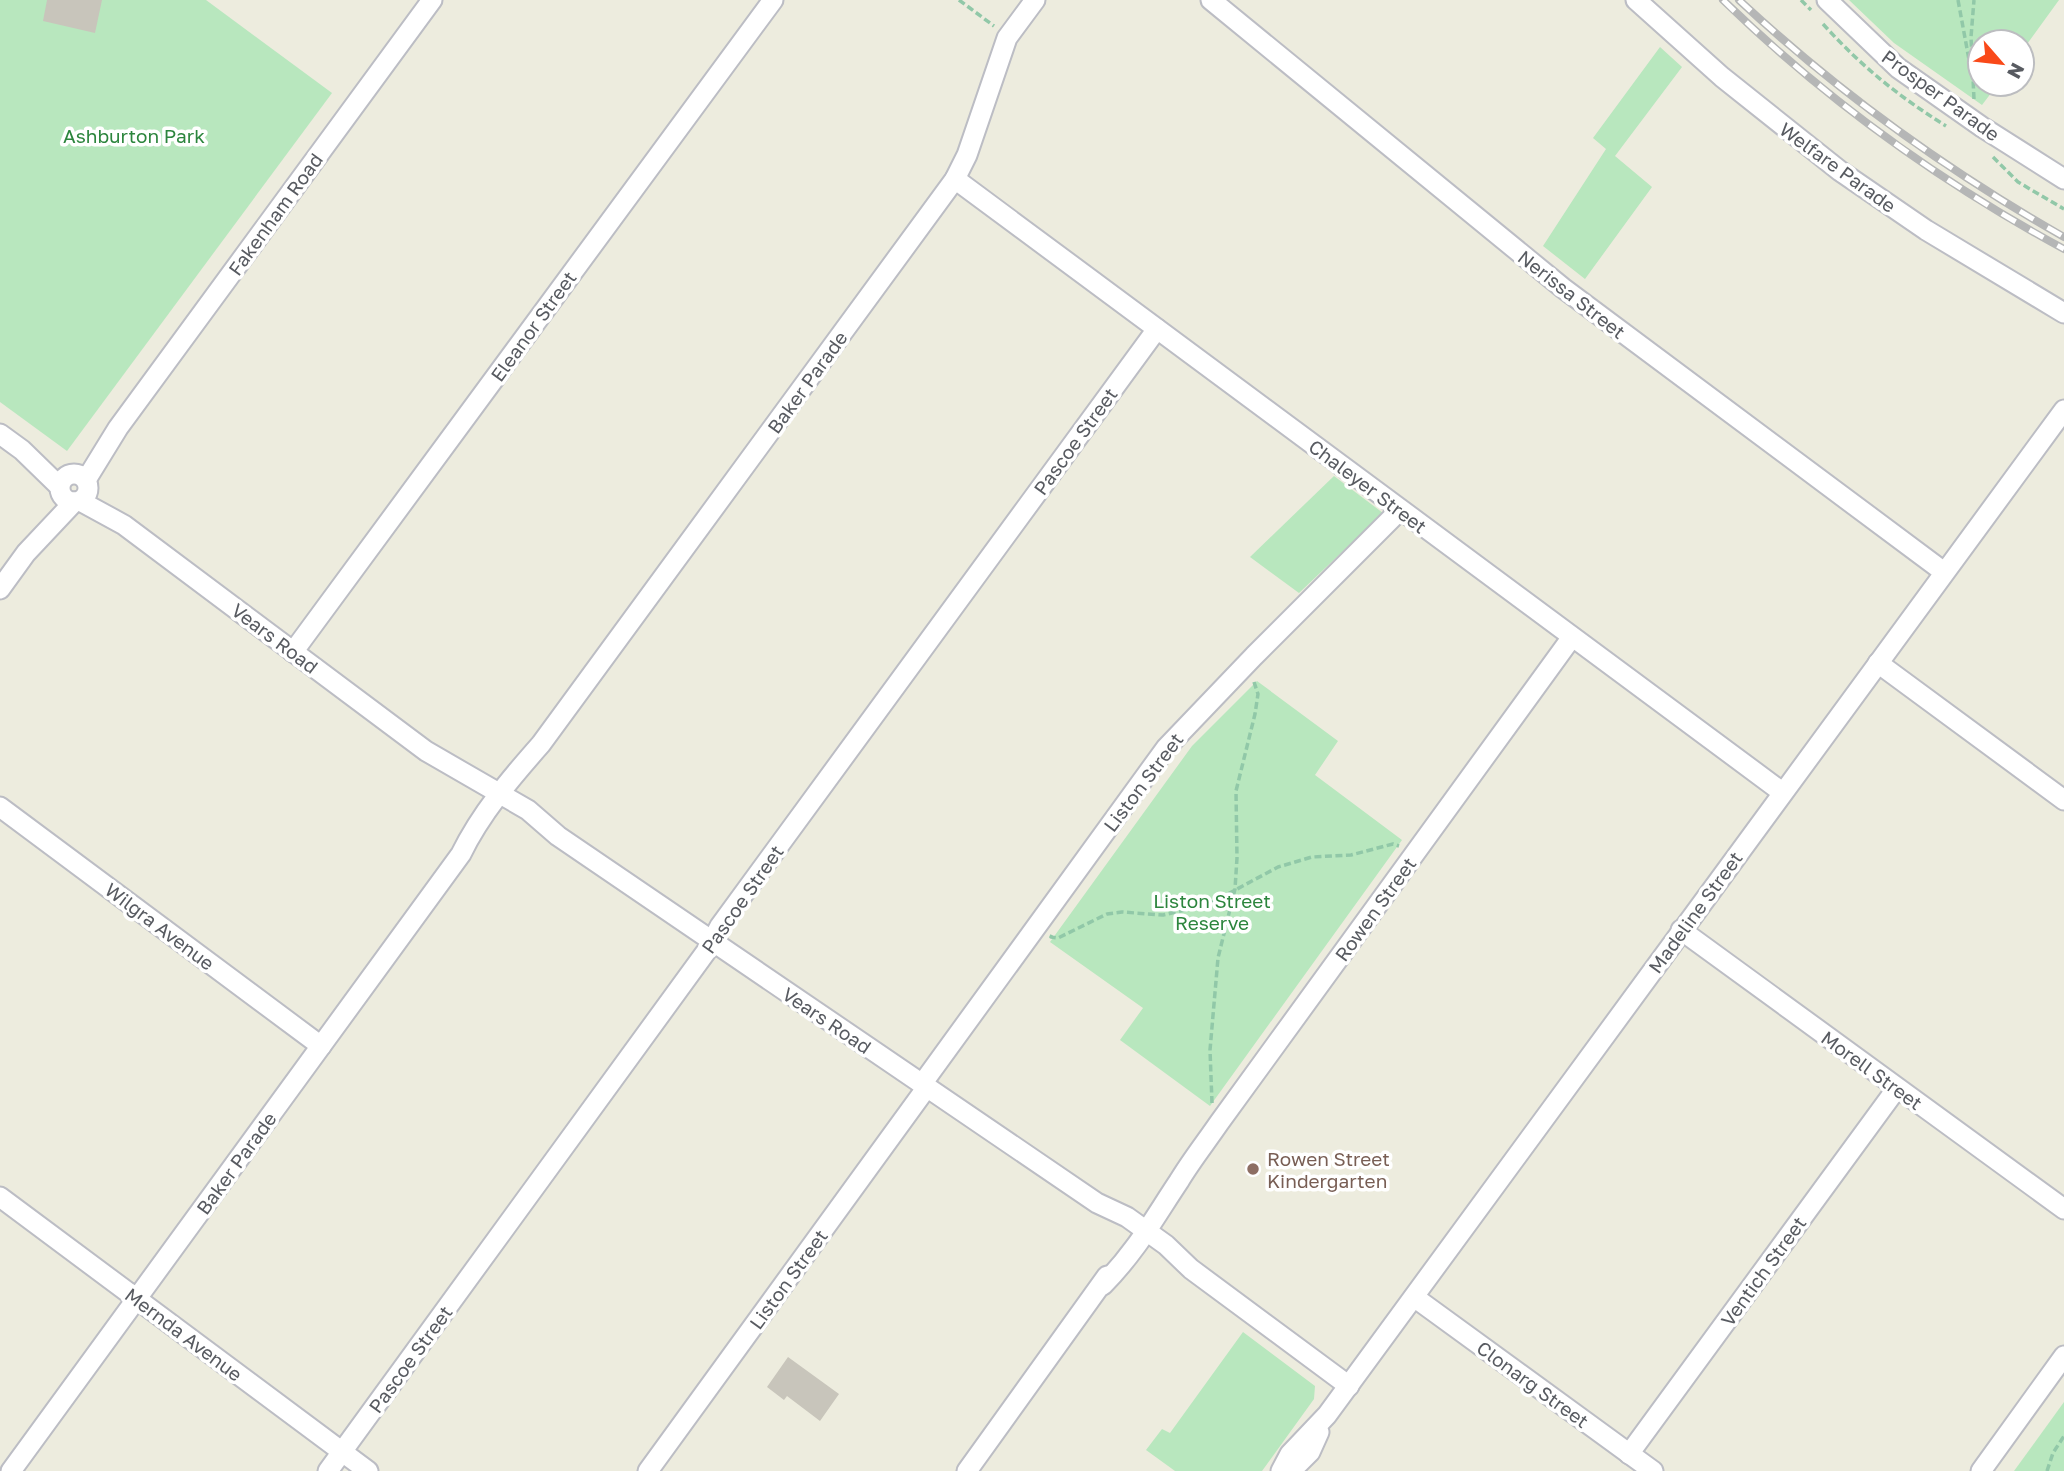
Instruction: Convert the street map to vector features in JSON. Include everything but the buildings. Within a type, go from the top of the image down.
[{"type":"street","name":"Fakenham Road","points":[[0,589],[432,0]]},
{"type":"street","name":"Eleanor Street","points":[[293,652],[774,0]]},
{"type":"street","name":"Baker Parade","points":[[11,1471],[461,854],[482,834],[499,801],[955,179],[967,155],[1007,38],[1035,0]]},
{"type":"street","name":"Nerissa Street","points":[[1211,0],[1584,304],[1944,572]]},
{"type":"street","name":"Welfare Parade","points":[[1636,0],[1731,85],[1840,171],[1926,230],[2062,310]]},
{"type":"street","name":"Prosper Parade","points":[[1827,0],[1898,68],[1982,127],[2064,178]]},
{"type":"street","name":"Chaleyer Street","points":[[955,179],[1782,792]]},
{"type":"street","name":"Pascoe Street","points":[[328,1471],[708,949],[720,926],[1157,329]]},
{"type":"street","name":"Madeline Street","points":[[1281,1471],[1290,1454],[1327,1415],[1349,1386],[2064,410]]},
{"type":"street","name":"Vears Road","points":[[0,434],[426,751],[499,801],[541,819],[558,836],[1097,1203],[1120,1225],[1141,1233],[1349,1386]]},
{"type":"street","name":"Liston Street","points":[[648,1471],[1166,748],[1400,510]]},
{"type":"street","name":"Rowen Street","points":[[967,1471],[1103,1285],[1125,1262],[1141,1233],[1178,1181],[1572,637]]},
{"type":"street","points":[[1878,663],[2064,800]]},
{"type":"street","name":"Wilgra Avenue","points":[[0,807],[321,1046]]},
{"type":"street","name":"Morell Street","points":[[1681,930],[2064,1209]]},
{"type":"street","name":"Ventich Street","points":[[1629,1454],[1897,1088]]},
{"type":"street","name":"Mernda Avenue","points":[[0,1196],[368,1471]]},
{"type":"street","name":"Clonarg Street","points":[[1414,1297],[1653,1471]]},
{"type":"street","points":[[1981,1471],[2064,1356]]},
{"type":"street","name":"Madeline Street","points":[[1292,1471],[1310,1452],[1327,1415]]},
{"type":"path","points":[[959,0],[994,26]]},
{"type":"path","points":[[1958,0],[1966,43]]},
{"type":"path","points":[[1972,28],[1974,0]]},
{"type":"path","points":[[1974,98],[1982,127]]},
{"type":"path","points":[[1220,1094],[1213,1104],[1210,1099],[1210,1050],[1219,958],[1235,889],[1236,791],[1258,694],[1254,681],[1245,690]]},
{"type":"path","points":[[1059,926],[1051,937],[1058,939],[1107,914],[1122,912],[1163,915],[1213,902],[1278,867],[1312,857],[1351,855],[1393,844],[1399,846],[1391,857]]},
{"type":"path","points":[[2047,1471],[2053,1453],[2064,1436]]},
{"type":"green space","name":"Ashburton Park","points":[[0,0],[206,0],[332,93],[67,451],[0,402]]},
{"type":"green space","points":[[1849,0],[2059,0],[2036,32],[2036,28],[1966,28],[1966,94],[1894,43]]},
{"type":"green space","points":[[1660,47],[1682,67],[1615,156],[1652,187],[1585,279],[1543,246],[1606,149],[1593,138]]},
{"type":"green space","points":[[1972,98],[1987,98],[1982,105]]},
{"type":"green space","points":[[1334,476],[1383,513],[1299,593],[1250,557]]},
{"type":"green space","name":"Liston Street Reserve","points":[[1257,681],[1338,741],[1315,775],[1402,840],[1210,1106],[1120,1040],[1143,1008],[1050,942],[1192,746]]},
{"type":"green space","points":[[1243,1332],[1315,1386],[1314,1399],[1262,1471],[1175,1471],[1146,1450],[1162,1429],[1170,1433]]},
{"type":"green space","points":[[2064,1402],[2064,1471],[2014,1471]]},
{"type":"railway","points":[[1723,0],[1801,71],[1885,136],[1973,196],[2064,249]]},
{"type":"railway","points":[[1739,0],[1815,66],[1894,128],[1977,185],[2064,237]]},
{"type":"place","name":"Rowen Street Kindergarten","points":[[1253,1169]]}]
